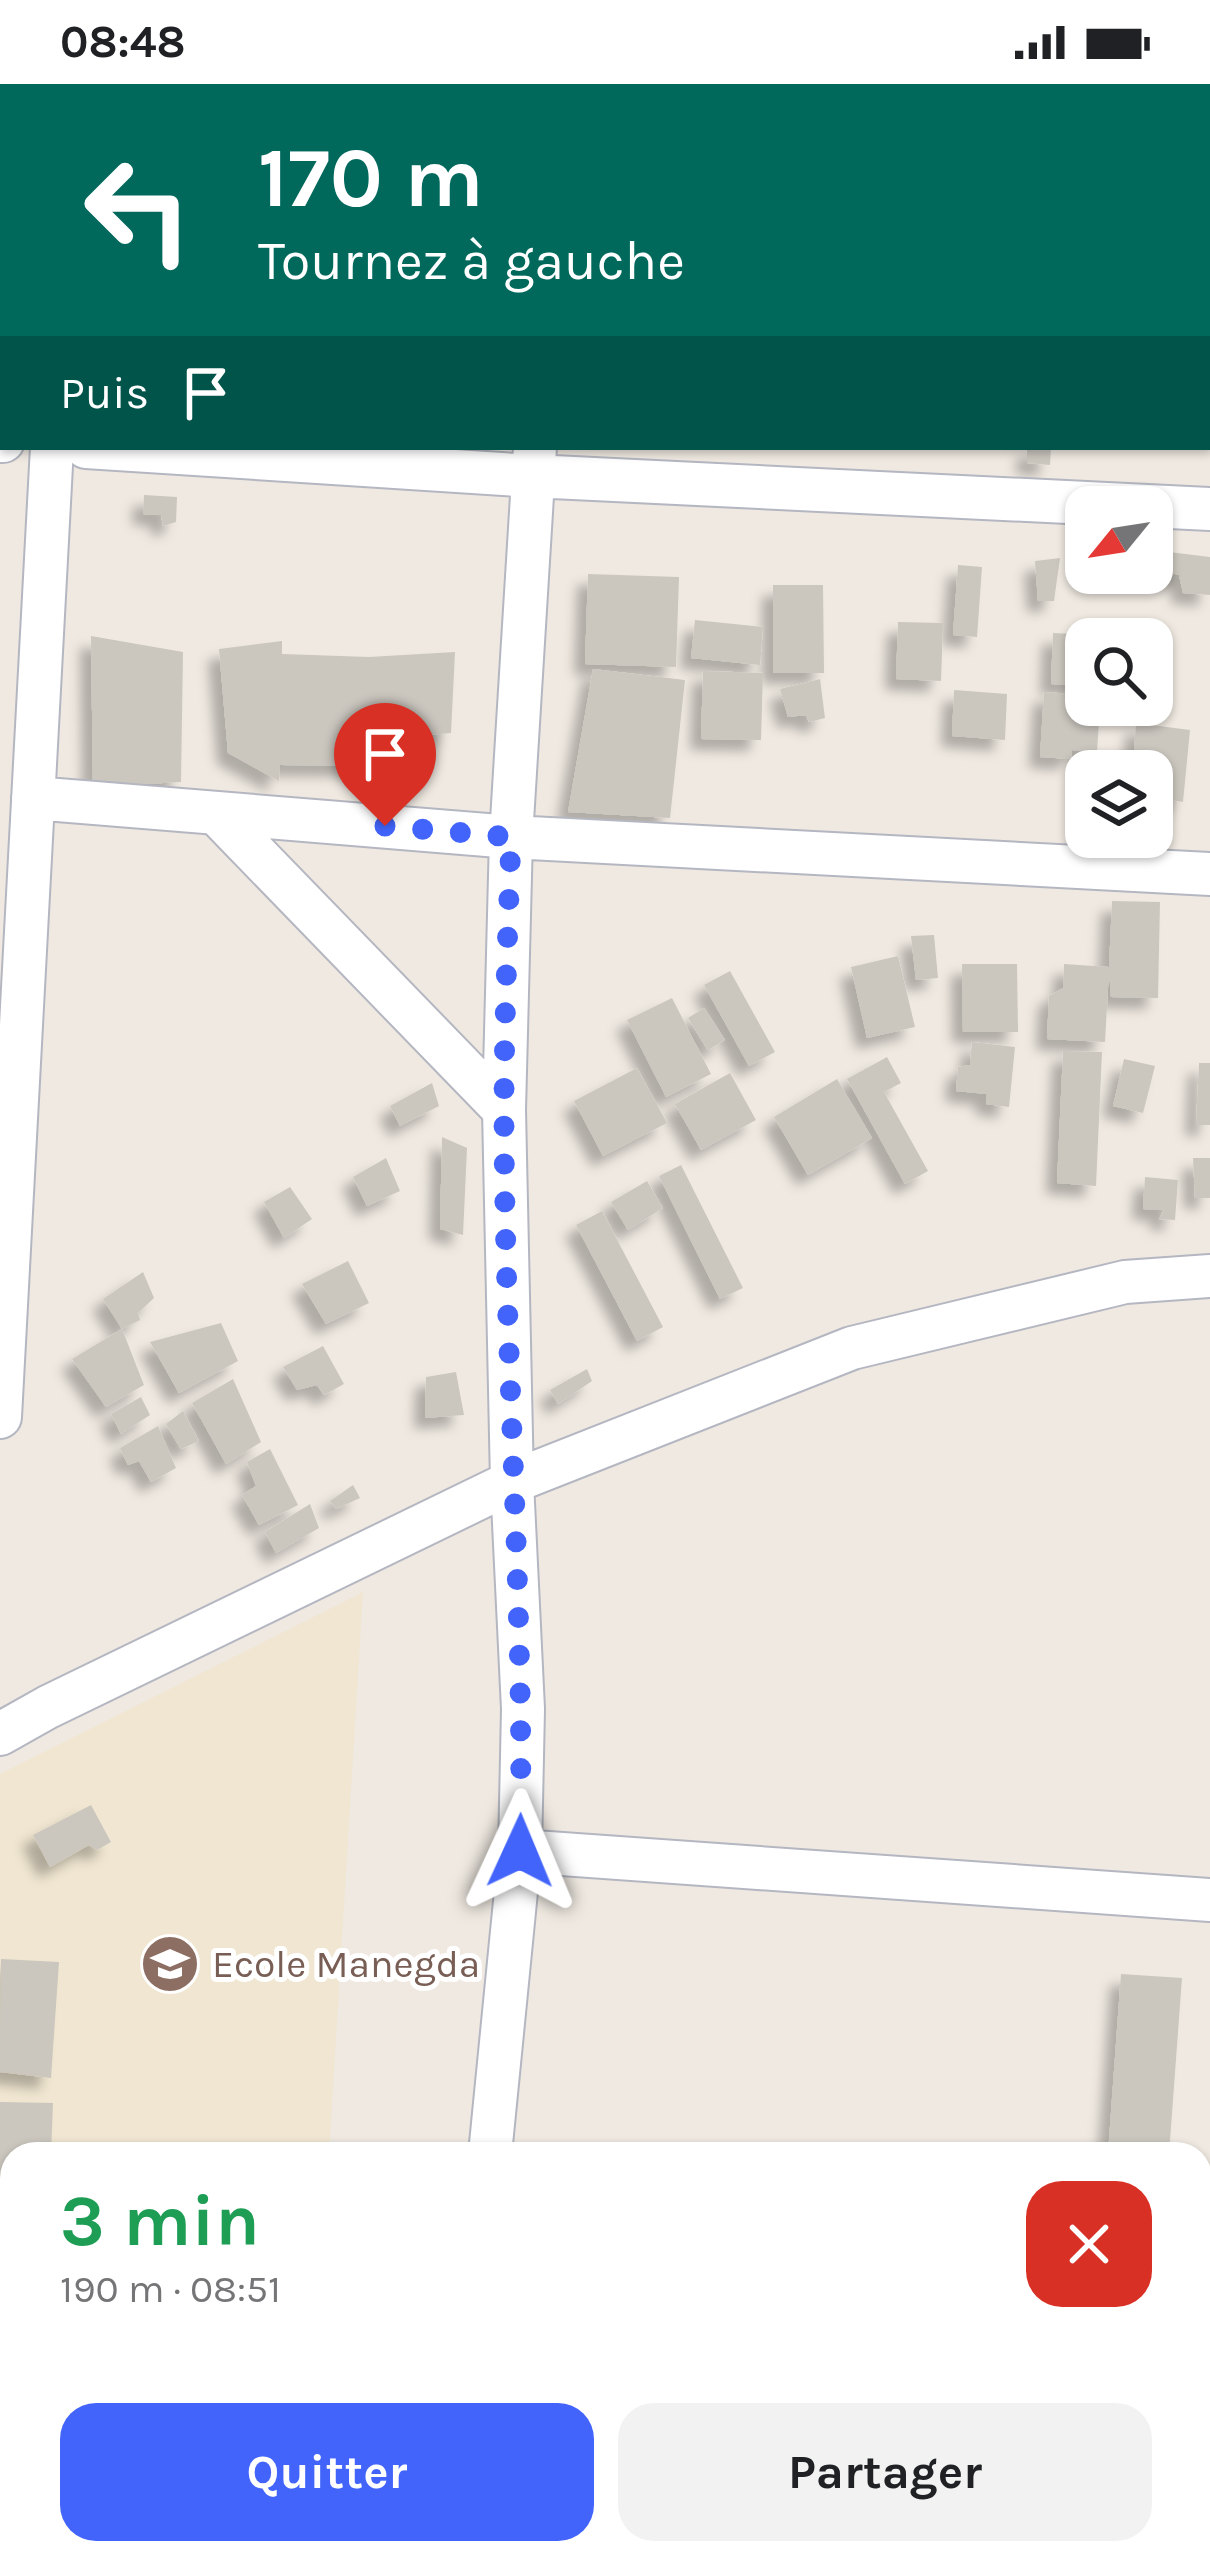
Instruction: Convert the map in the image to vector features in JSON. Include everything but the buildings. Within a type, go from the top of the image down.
[{"type":"street","points":[[0,1417],[52,450]]},
{"type":"street","points":[[175,450],[533,462],[1210,509]]},
{"type":"street","points":[[491,2142],[520,1851],[523,1709],[512,1482],[504,1110],[511,837],[533,462]]},
{"type":"street","points":[[33,798],[511,837],[1210,874]]},
{"type":"street","points":[[216,813],[504,1110]]},
{"type":"street","points":[[0,1734],[512,1482],[852,1348],[1126,1282],[1210,1276]]},
{"type":"street","points":[[520,1851],[1210,1900]]},
{"type":"shaded area","name":"Ecole Manegda","points":[[363,1592],[330,2142],[0,2142],[0,1774]]},
{"type":"place","name":"Ecole Manegda","points":[[170,1964]]},
{"type":"route","points":[[385,826],[511,837],[504,1110],[512,1482],[523,1709],[520,1851]]}]
